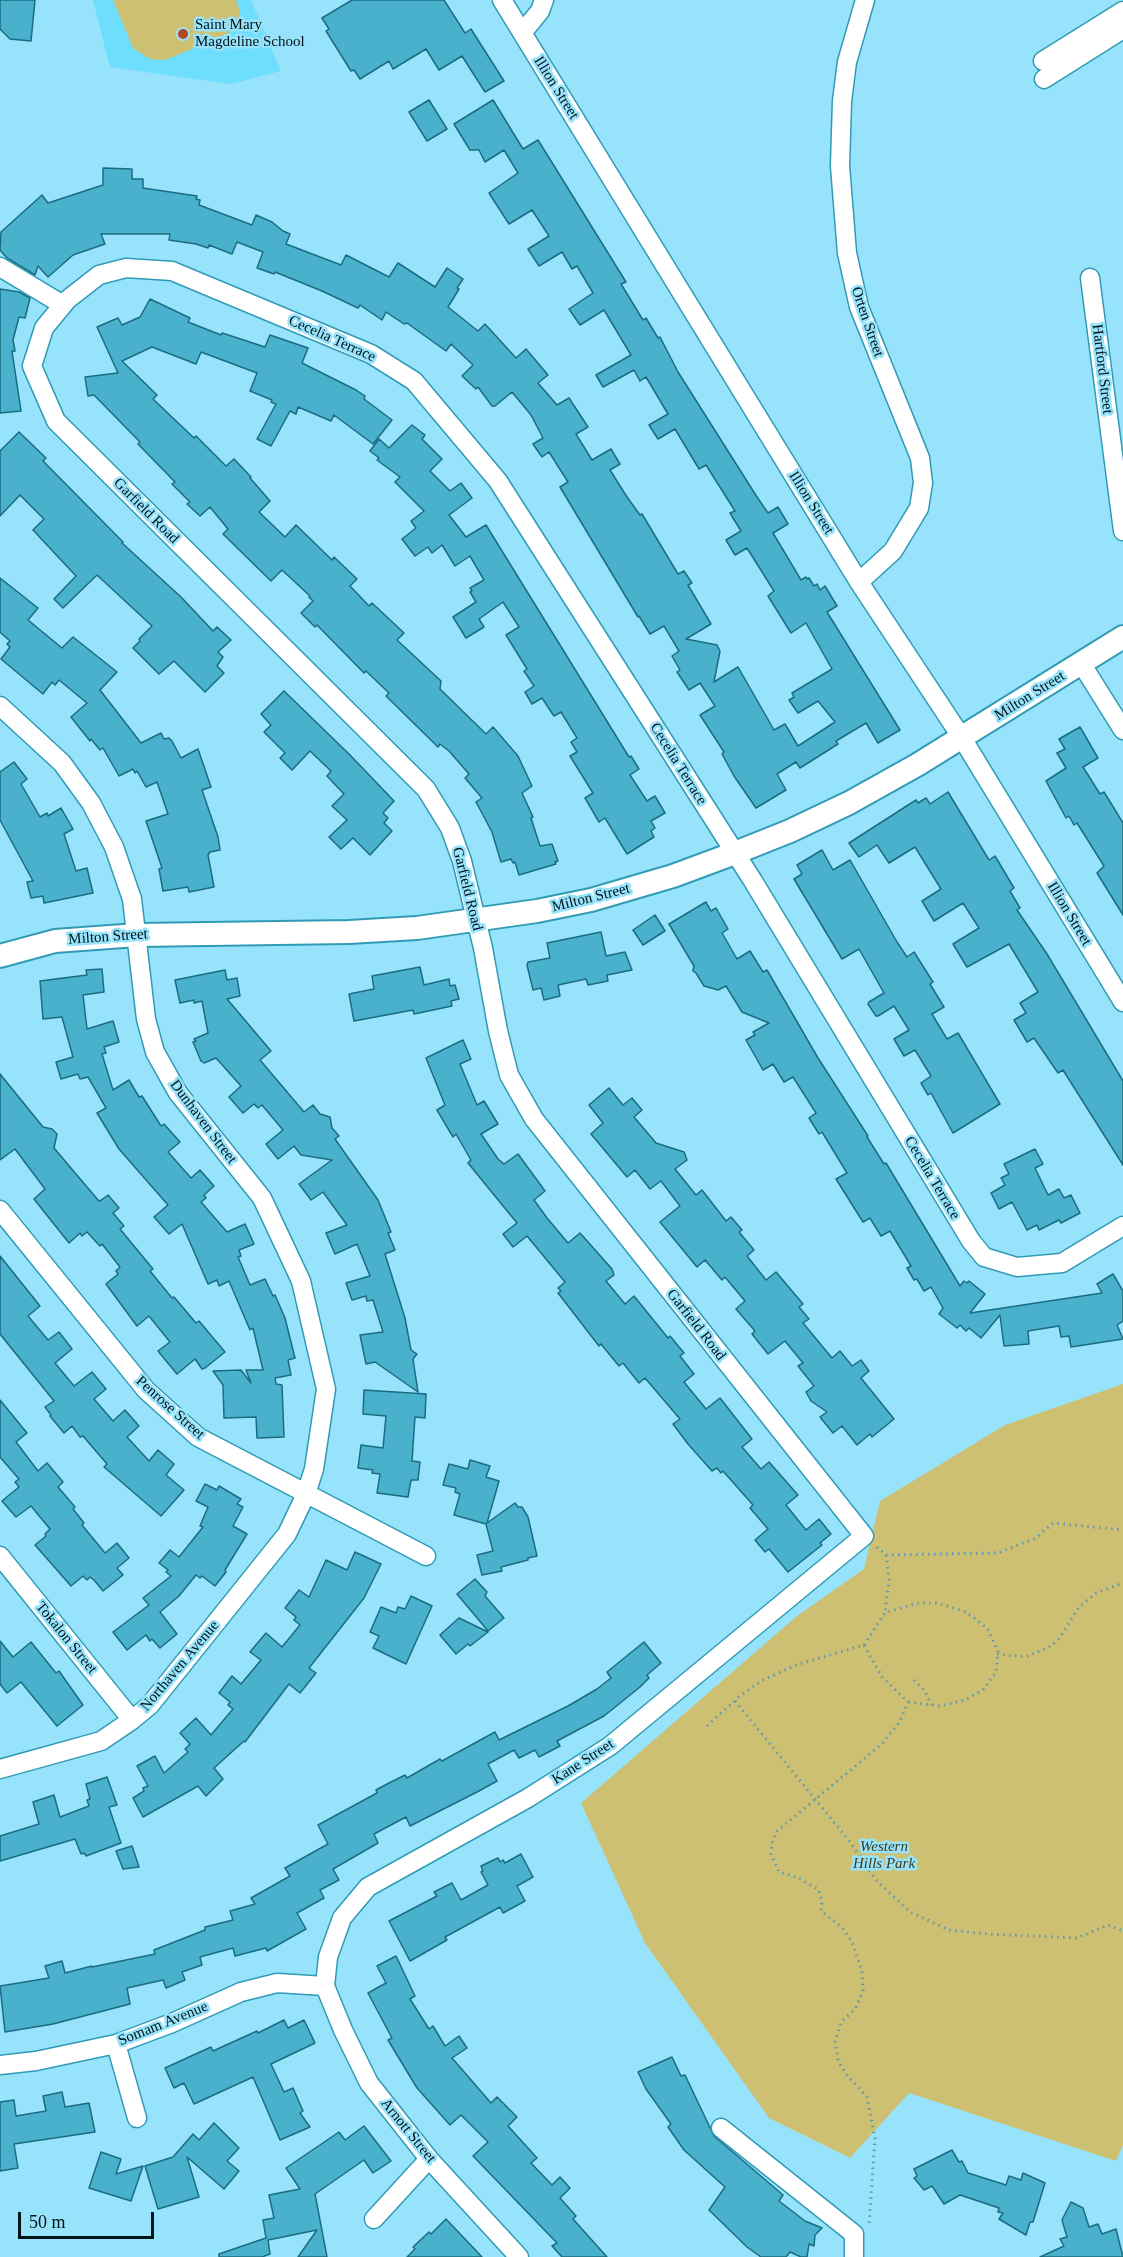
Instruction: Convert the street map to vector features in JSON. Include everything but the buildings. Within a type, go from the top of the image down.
[{"type":"main road","name":"Milton Street","points":[[0,956],[55,941],[136,935],[349,932],[475,921],[591,900],[673,876],[735,853],[849,803],[962,738],[1123,638]]},
{"type":"street","name":"Illion Street","points":[[502,0],[859,582],[962,738],[1123,1002]]},
{"type":"street","points":[[522,33],[540,11],[544,0]]},
{"type":"street","name":"Orten Street","points":[[859,582],[893,551],[919,508],[923,483],[920,458],[859,307],[847,253],[840,166],[842,101],[847,62],[865,0]]},
{"type":"street","points":[[1123,11],[1043,70],[1123,29]]},
{"type":"street","points":[[0,267],[63,305]]},
{"type":"street","name":"Garfield Road","points":[[172,271],[126,268],[99,275],[63,305],[44,328],[32,366],[56,421],[426,789],[450,828],[462,861],[483,948],[498,1031],[509,1075],[534,1119],[864,1536]]},
{"type":"street","name":"Cecelia Terrace","points":[[172,271],[371,354],[414,381],[498,481],[735,853],[970,1241],[984,1257],[1017,1267],[1062,1263],[1123,1226]]},
{"type":"street","name":"Hartford Street","points":[[1090,278],[1123,531]]},
{"type":"street","points":[[1081,663],[1123,730]]},
{"type":"street","name":"Dunhaven Street","points":[[0,706],[62,763],[91,803],[114,847],[132,899],[146,1019],[155,1052],[178,1093],[262,1198],[301,1281],[326,1389],[314,1470],[306,1494]]},
{"type":"street","name":"Penrose Street","points":[[0,1210],[146,1390],[198,1437],[426,1556]]},
{"type":"street","name":"Northaven Avenue","points":[[0,1769],[101,1740],[150,1705],[287,1534],[306,1494]]},
{"type":"street","name":"Kane Street","points":[[325,1986],[328,1957],[342,1918],[368,1887],[528,1798],[610,1746],[864,1536]]},
{"type":"street","name":"Tokalon Street","points":[[0,1556],[132,1720]]},
{"type":"street","name":"Somam Avenue","points":[[0,2065],[36,2061],[116,2044],[172,2023],[241,1992],[276,1983],[325,1986]]},
{"type":"street","name":"Arnott Street","points":[[325,1986],[369,2083],[429,2159],[519,2257]]},
{"type":"street","points":[[116,2044],[137,2118]]},
{"type":"street","points":[[722,2128],[854,2234],[854,2257]]},
{"type":"street","points":[[374,2219],[429,2159]]},
{"type":"path","points":[[864,1536],[886,1555],[998,1553],[1036,1538],[1053,1524],[1123,1530]]},
{"type":"path","points":[[707,1726],[761,1681],[796,1665],[864,1645],[885,1612],[889,1580],[886,1555]]},
{"type":"path","points":[[997,1654],[1026,1657],[1052,1646],[1079,1608],[1096,1593],[1123,1583]]},
{"type":"path","points":[[864,1645],[882,1677],[908,1702],[940,1706],[965,1700],[984,1689],[996,1672],[998,1651],[987,1628],[966,1612],[938,1603],[917,1603],[885,1612]]},
{"type":"path","points":[[914,1680],[925,1691],[931,1705]]},
{"type":"path","points":[[735,1701],[850,1842],[876,1880],[910,1912],[949,1930],[1010,1936],[1077,1938],[1108,1925],[1123,1931]]},
{"type":"path","points":[[869,2233],[875,2138],[867,2097],[838,2061],[835,2042],[841,2022],[855,2009],[863,1991],[862,1971],[852,1942],[842,1927],[821,1911],[822,1902],[819,1890],[799,1878],[779,1872],[771,1854],[776,1832],[883,1743],[900,1721],[908,1702]]},
{"type":"shaded area","name":"Saint Mary Magdeline School","points":[[93,0],[251,0],[281,71],[231,84],[110,67]]},
{"type":"green space","points":[[113,0],[236,0],[240,17],[234,30],[227,34],[168,59],[150,59],[133,48]]},
{"type":"green space","name":"Western Hills Park","points":[[1123,1384],[1123,2145],[1116,2161],[909,2093],[850,2158],[769,2118],[645,1943],[581,1803],[797,1616],[864,1569],[880,1501],[1005,1425]]},
{"type":"place","name":"Saint Mary Magdeline School","points":[[183,34]]}]
